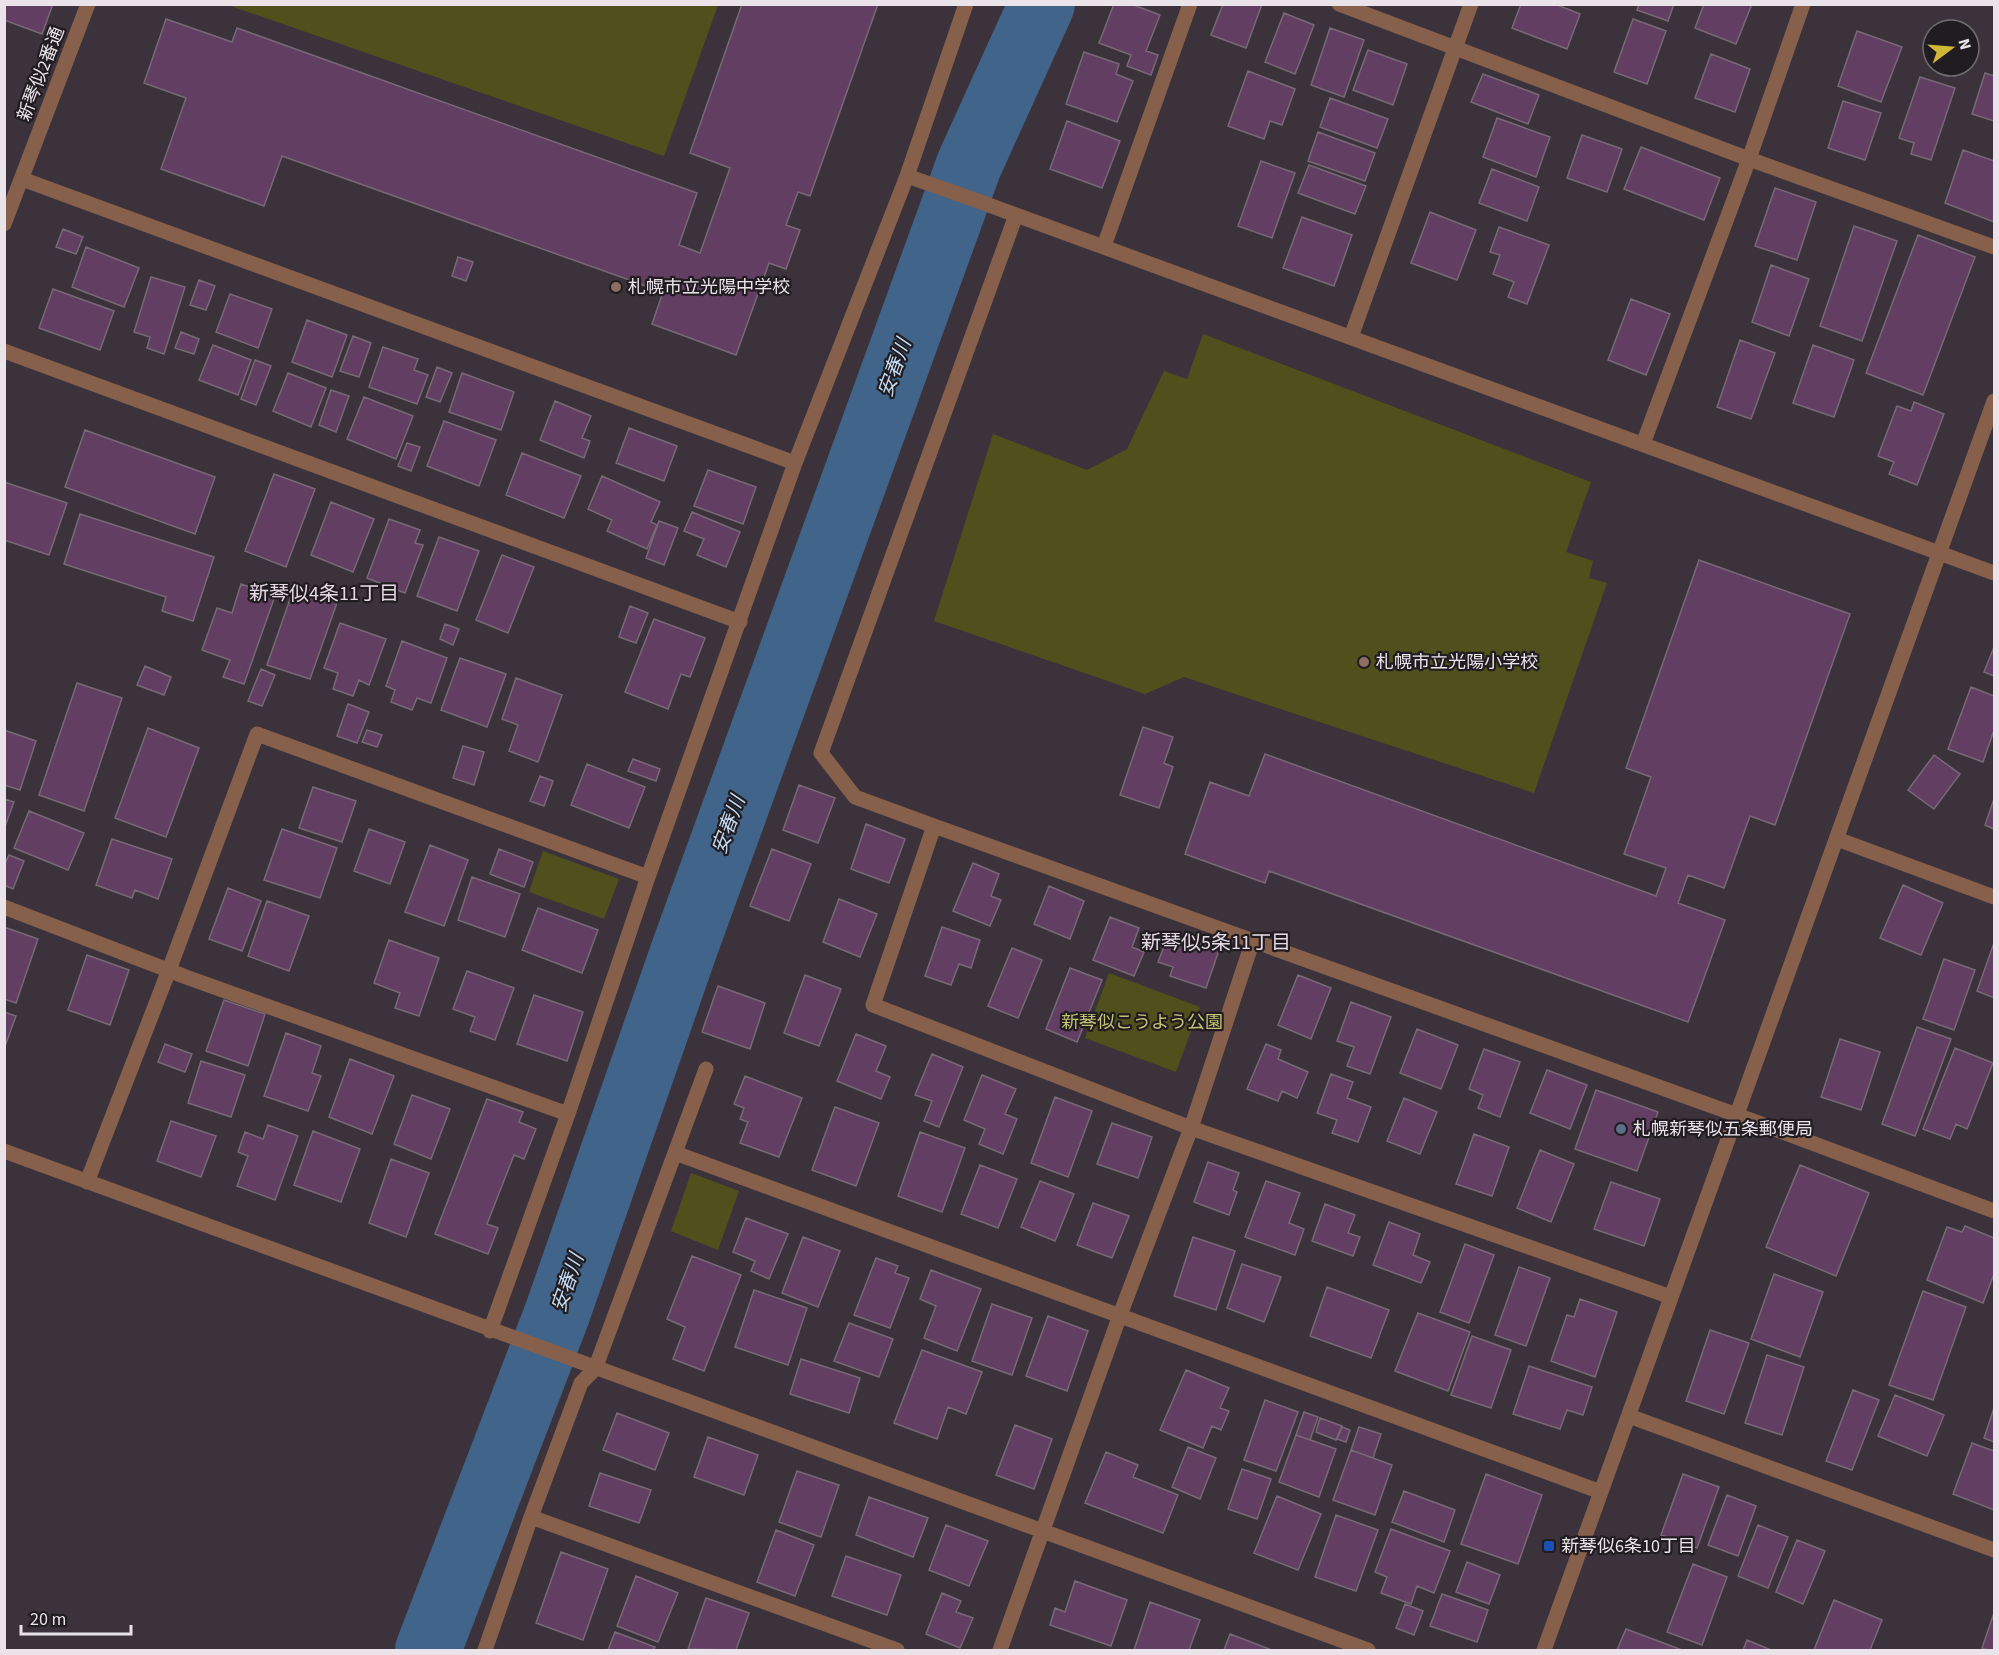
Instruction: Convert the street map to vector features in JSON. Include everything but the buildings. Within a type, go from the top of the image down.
[{"type":"street","name":"新琴似2番通","points":[[4,224],[88,4]]},
{"type":"street","points":[[490,1331],[795,463],[907,176],[966,4]]},
{"type":"street","points":[[1104,246],[1190,4]]},
{"type":"street","points":[[1339,4],[1455,50],[1749,159],[1995,247]]},
{"type":"street","points":[[1351,337],[1471,4]]},
{"type":"street","points":[[1643,444],[1749,159],[1803,4]]},
{"type":"street","points":[[907,176],[1995,573]]},
{"type":"street","points":[[22,179],[795,463]]},
{"type":"street","points":[[1016,215],[821,753],[855,797],[1737,1115],[1995,1211]]},
{"type":"street","points":[[4,351],[740,622]]},
{"type":"street","points":[[1544,1650],[1995,401]]},
{"type":"street","points":[[87,1182],[257,734],[648,877]]},
{"type":"street","points":[[934,826],[873,1005],[1191,1128],[1671,1297]]},
{"type":"street","points":[[1837,839],[1995,897]]},
{"type":"street","points":[[4,907],[169,970],[568,1114]]},
{"type":"street","points":[[1000,1650],[1120,1315],[1191,1128],[1253,940]]},
{"type":"street","points":[[485,1650],[581,1383],[595,1369],[706,1069]]},
{"type":"street","points":[[4,1151],[490,1331],[1368,1650]]},
{"type":"street","points":[[675,1153],[1601,1492]]},
{"type":"street","points":[[1629,1416],[1995,1550]]},
{"type":"street","points":[[531,1517],[897,1650]]},
{"type":"green space","points":[[228,5],[718,5],[664,156]]},
{"type":"green space","points":[[1203,334],[1591,482],[1566,552],[1593,561],[1589,578],[1607,583],[1534,793],[1184,677],[1145,694],[934,621],[993,434],[1087,470],[1127,449],[1164,371],[1187,379]]},
{"type":"green space","points":[[543,851],[619,879],[604,919],[529,892]]},
{"type":"green space","name":"新琴似こうよう公園","points":[[1109,973],[1200,1007],[1176,1072],[1085,1038]]},
{"type":"green space","points":[[691,1173],[739,1191],[718,1250],[671,1231]]},
{"type":"waterway","name":"安春川","points":[[428,1650],[557,1314],[685,947],[969,165],[1042,4]]},
{"type":"place","name":"札幌市立光陽中学校","points":[[616,287]]},
{"type":"place","name":"札幌市立光陽小学校","points":[[1364,662]]},
{"type":"place","name":"札幌新琴似五条郵便局","points":[[1621,1129]]},
{"type":"place","name":"新琴似6条10丁目","points":[[1549,1546]]},
{"type":"district","name":"新琴似4条11丁目","points":[[324,594]]},
{"type":"district","name":"新琴似5条11丁目","points":[[1216,943]]}]
